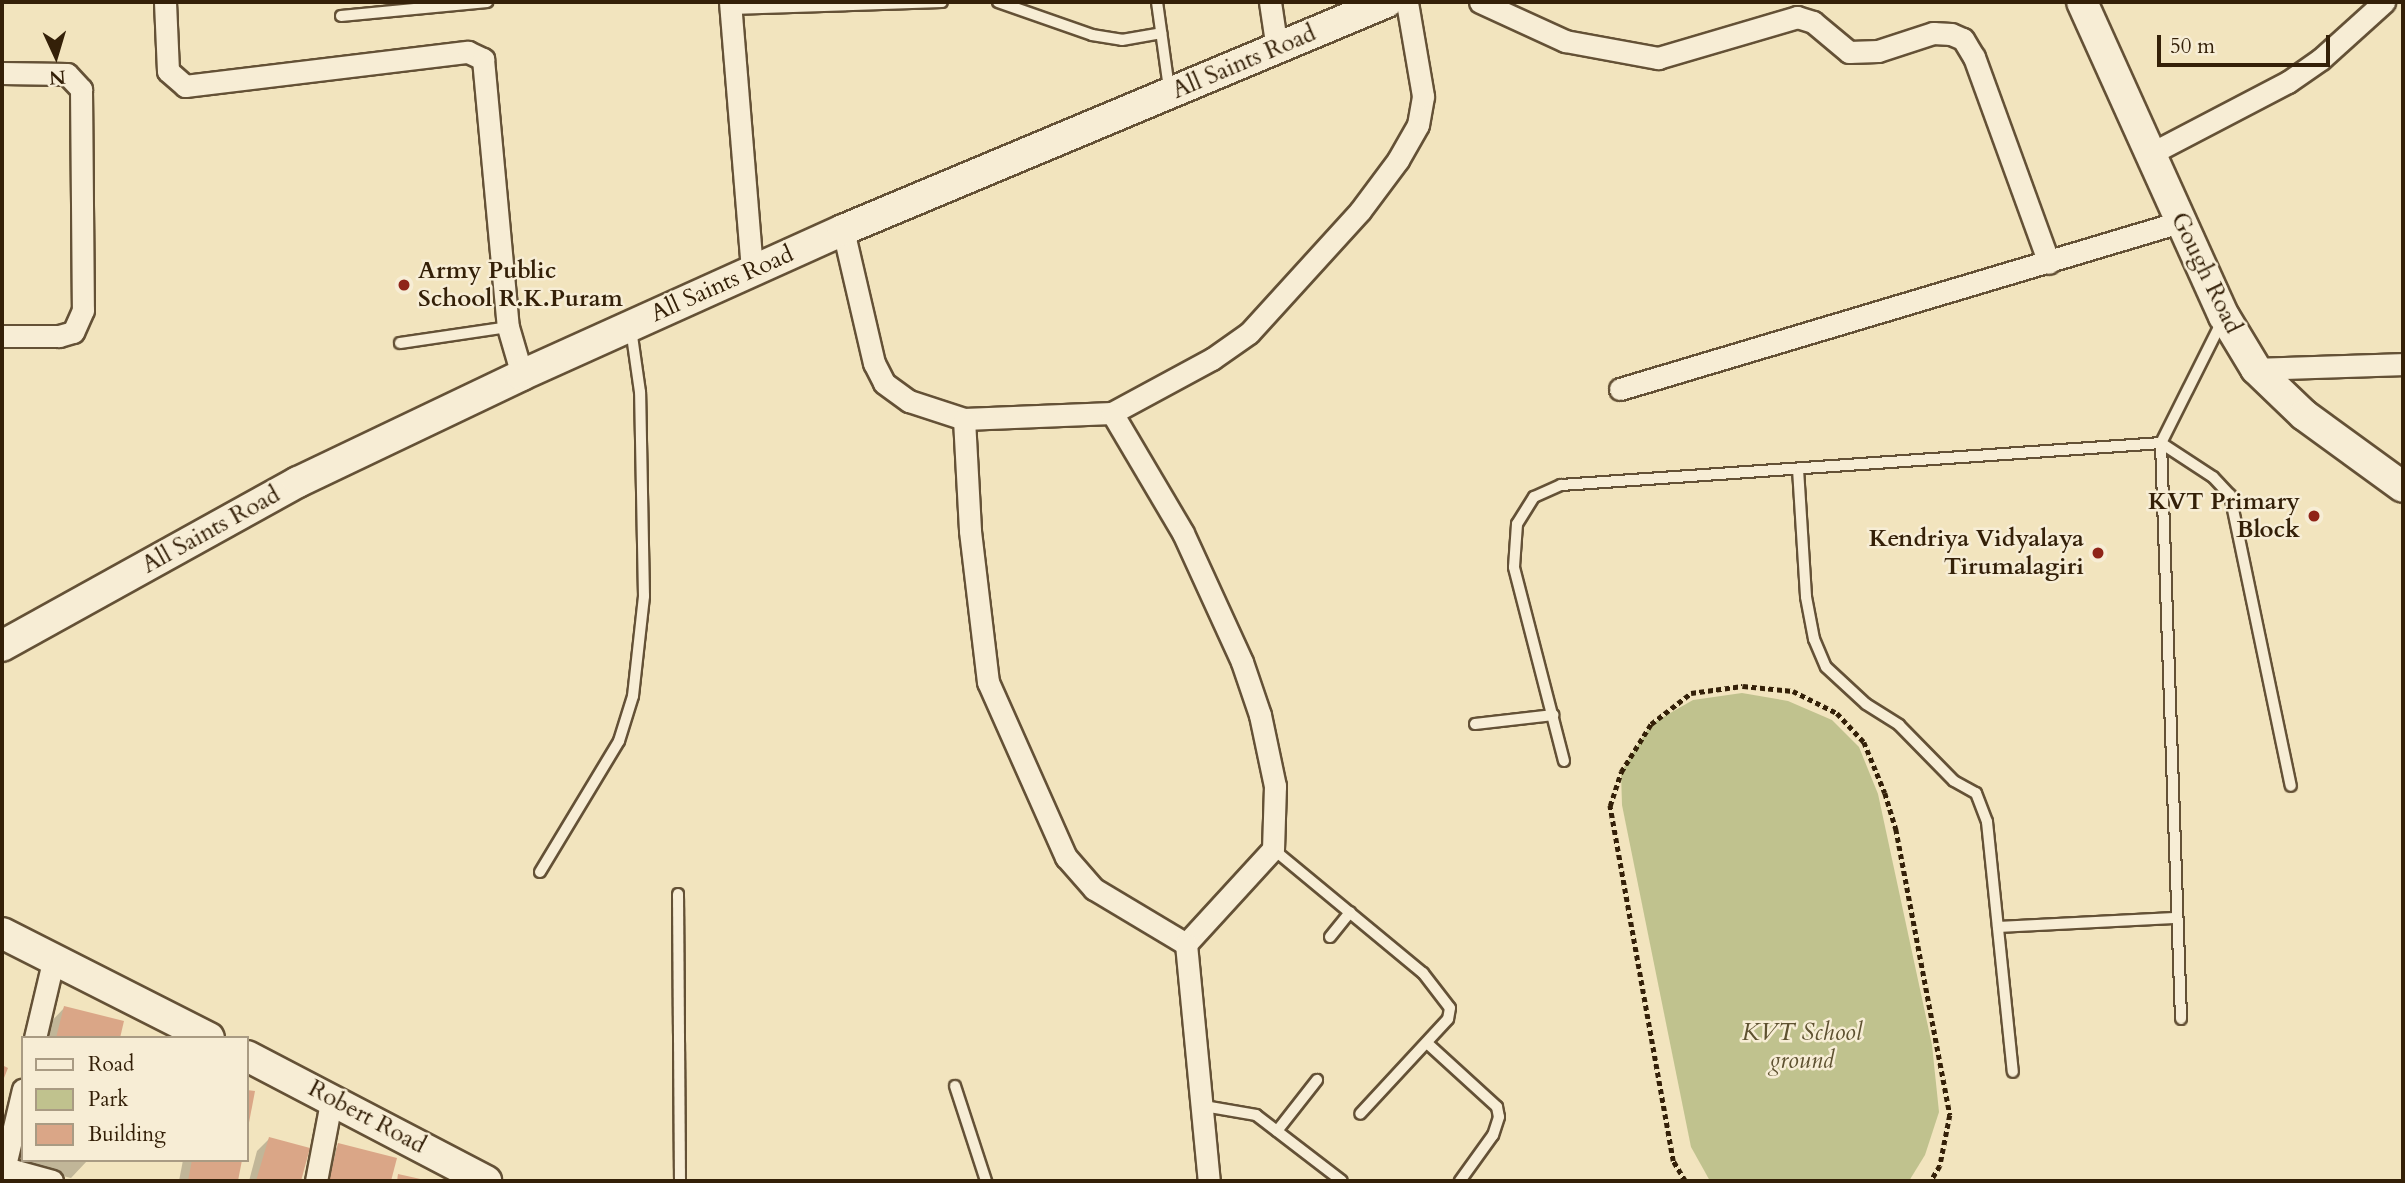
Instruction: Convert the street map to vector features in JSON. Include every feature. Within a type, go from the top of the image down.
[{"type":"main road","name":"All Saints Road","points":[[2,646],[299,482],[522,375],[843,230],[1387,2]]},
{"type":"main road","name":"Gough Road","points":[[2082,2],[2224,316],[2256,369],[2304,415],[2403,487]]},
{"type":"main road","points":[[2,933],[53,962],[205,1036]]},
{"type":"main road","name":"Robert Road","points":[[248,1056],[332,1097],[473,1178]]},
{"type":"street","points":[[164,2],[168,71],[185,86],[468,52],[480,55],[485,63],[508,327],[522,375]]},
{"type":"street","points":[[1270,2],[1277,49]]},
{"type":"street","points":[[843,230],[862,326],[884,383],[909,401],[964,419],[1112,413],[1212,359],[1249,333],[1360,211],[1398,160],[1418,125],[1423,96],[1407,2]]},
{"type":"street","points":[[1480,2],[1565,41],[1658,58],[1797,17],[1813,22],[1849,52],[1878,51],[1933,33],[1951,34],[1963,39],[1974,57],[2049,263]]},
{"type":"street","points":[[2150,154],[2288,82],[2321,59],[2384,2]]},
{"type":"street","points":[[731,6],[752,271]]},
{"type":"street","points":[[2,73],[67,74],[80,89],[83,310],[74,332],[59,336],[2,336]]},
{"type":"street","points":[[1620,388],[2180,222]]},
{"type":"street","points":[[2256,369],[2403,364]]},
{"type":"street","points":[[1112,413],[1183,533],[1242,662],[1260,715],[1275,786],[1273,849],[1186,944],[1209,1181]]},
{"type":"street","points":[[964,419],[981,636],[988,682],[1008,735],[1073,865],[1094,889],[1186,944]]},
{"type":"street","points":[[35,1036],[53,962]]},
{"type":"street","points":[[21,1097],[3,1171],[52,1181]]},
{"type":"street","points":[[316,1181],[332,1097]]},
{"type":"lane","points":[[341,16],[487,2]]},
{"type":"lane","points":[[731,6],[942,2]]},
{"type":"lane","points":[[998,2],[1092,35],[1122,40],[1161,33]]},
{"type":"lane","points":[[1157,2],[1169,94]]},
{"type":"lane","points":[[2181,1019],[2174,918],[2161,443],[2224,316]]},
{"type":"lane","points":[[540,872],[619,741],[633,696],[644,596],[640,392],[630,326]]},
{"type":"lane","points":[[400,343],[508,327]]},
{"type":"lane","points":[[1564,761],[1514,568],[1517,524],[1534,497],[1561,485],[2161,443],[2213,477],[2230,495],[2291,786]]},
{"type":"lane","points":[[1798,469],[1806,597],[1814,639],[1826,667],[1899,725],[1955,781],[1976,793],[1987,822],[2013,1072]]},
{"type":"lane","points":[[1475,724],[1553,715]]},
{"type":"lane","points":[[1273,849],[1444,994],[1450,1008],[1448,1019],[1360,1114]]},
{"type":"lane","points":[[678,894],[680,1181]]},
{"type":"lane","points":[[1330,937],[1350,912]]},
{"type":"lane","points":[[1998,928],[2174,918]]},
{"type":"lane","points":[[1427,1043],[1497,1107],[1499,1116],[1493,1135],[1460,1181]]},
{"type":"lane","points":[[1277,1131],[1317,1080]]},
{"type":"lane","points":[[955,1086],[986,1181]]},
{"type":"lane","points":[[1203,1106],[1241,1109],[1277,1131],[1342,1181]]},
{"type":"path","points":[[1685,1181],[1673,1161],[1611,806],[1621,772],[1651,724],[1691,694],[1743,686],[1793,691],[1837,713],[1864,742],[1885,793],[1899,842],[1950,1115],[1940,1166],[1931,1181]]},
{"type":"green space","name":"KVT School ground","points":[[1742,693],[1788,701],[1832,720],[1859,747],[1878,794],[1932,1045],[1939,1112],[1925,1155],[1909,1181],[1710,1181],[1691,1147],[1622,805],[1621,772],[1651,724],[1693,700]]},
{"type":"building","points":[[64,1006],[124,1021],[120,1036],[56,1036]]},
{"type":"building","points":[[2,1065],[8,1068],[2,1083]]},
{"type":"building","points":[[248,1090],[255,1091],[248,1128]]},
{"type":"building","points":[[269,1137],[310,1148],[301,1181],[256,1181]]},
{"type":"building","points":[[338,1143],[397,1158],[391,1181],[329,1181]]},
{"type":"building","points":[[192,1162],[242,1162],[238,1181],[188,1181]]},
{"type":"building","points":[[398,1174],[425,1180],[425,1181],[397,1181]]},
{"type":"place","name":"Army Public School R.K.Puram","points":[[404,285]]},
{"type":"place","name":"KVT Primary Block","points":[[2314,516]]},
{"type":"place","name":"Kendriya Vidyalaya Tirumalagiri","points":[[2098,553]]}]
